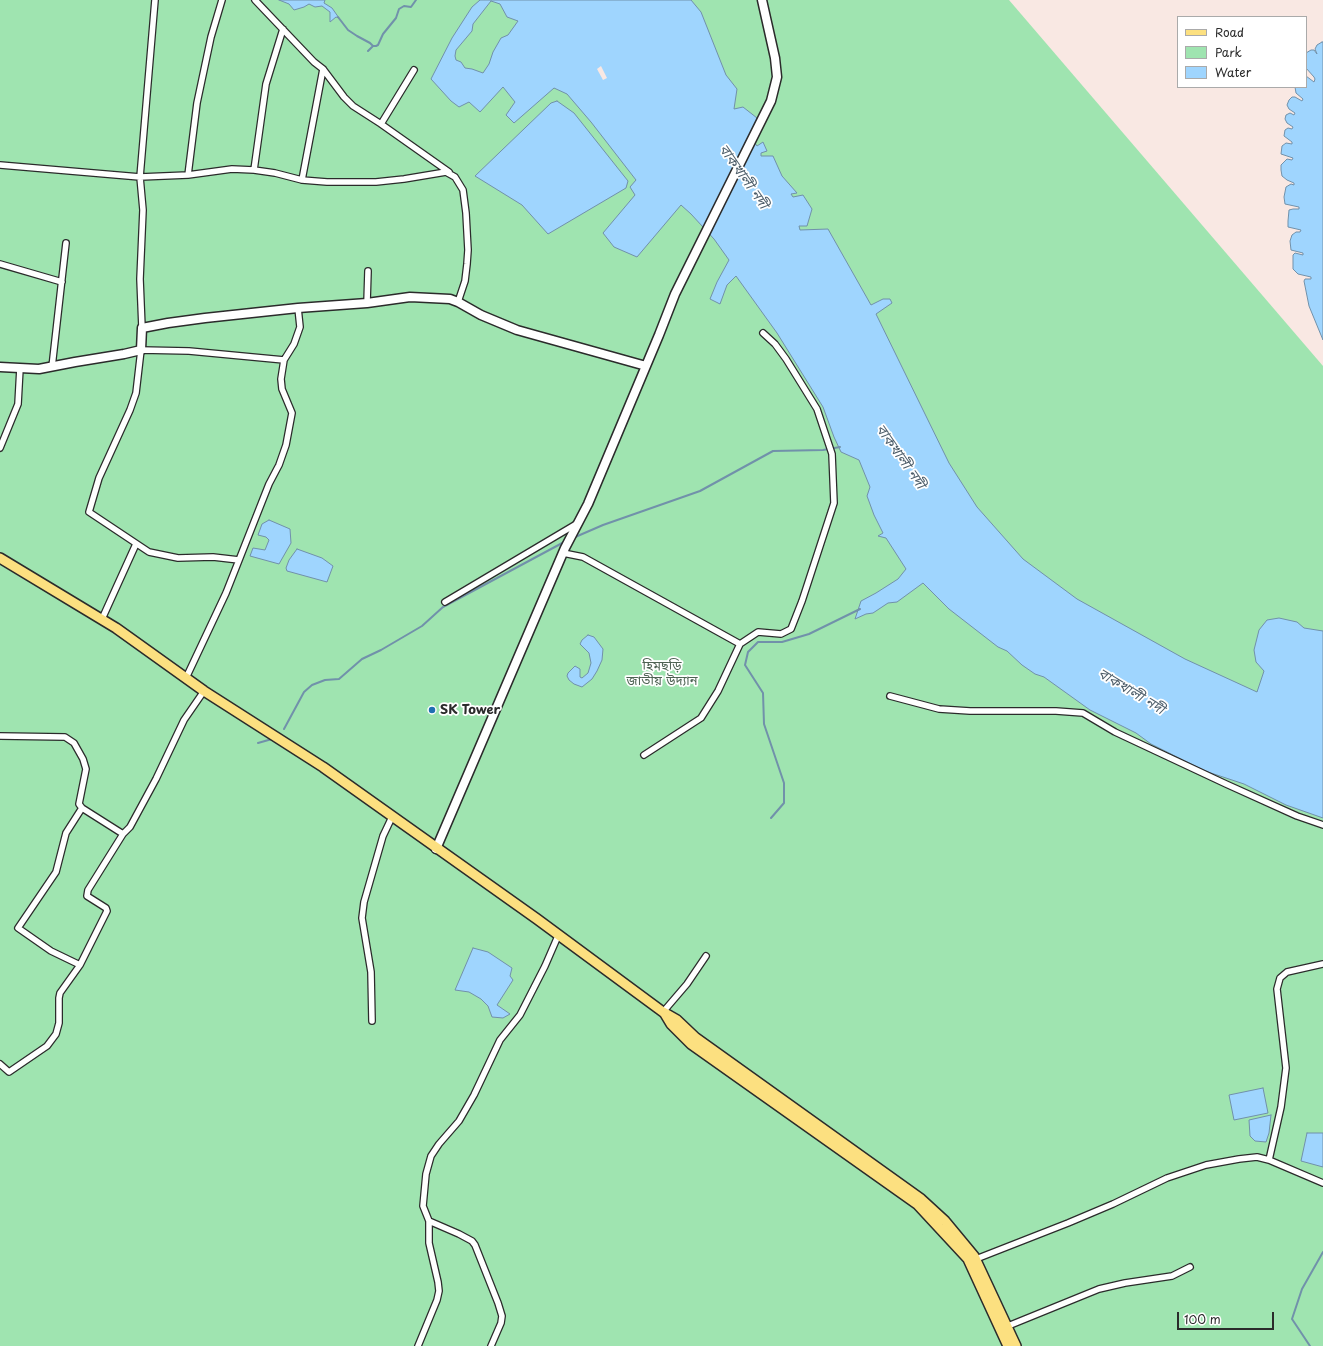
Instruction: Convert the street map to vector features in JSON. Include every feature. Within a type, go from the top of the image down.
[{"type":"main road","points":[[436,849],[571,534],[588,504],[660,336],[675,294],[771,102],[778,77],[762,0]]},
{"type":"main road","points":[[0,366],[39,369],[141,350],[142,328],[205,318],[298,308],[367,303],[410,297],[450,299],[458,302],[481,316],[517,330],[646,366]]},
{"type":"main road","points":[[0,558],[102,618],[204,691],[323,767],[663,1012],[677,1020],[696,1038],[920,1199],[945,1221],[976,1259],[1016,1346]]},
{"type":"main road","points":[[663,1012],[671,1024],[691,1044],[917,1204],[968,1258],[1008,1346]]},
{"type":"street","points":[[142,328],[140,279],[143,210],[140,177],[155,0]]},
{"type":"street","points":[[188,175],[197,103],[211,37],[222,0]]},
{"type":"street","points":[[255,0],[314,62],[323,69],[344,97],[353,106],[381,124],[458,180],[463,190],[468,250],[465,281],[458,302]]},
{"type":"street","points":[[254,170],[266,84],[283,29]]},
{"type":"street","points":[[302,180],[323,69]]},
{"type":"street","points":[[381,124],[414,70]]},
{"type":"street","points":[[0,165],[140,177],[188,175],[232,169],[254,170],[275,173],[302,180],[327,182],[376,182],[404,179],[440,172],[450,173]]},
{"type":"street","points":[[52,367],[66,243]]},
{"type":"street","points":[[0,264],[62,282]]},
{"type":"street","points":[[367,303],[368,270]]},
{"type":"street","points":[[186,678],[226,593],[286,445],[292,413],[282,389],[281,379],[284,360],[294,344],[300,328],[298,308]]},
{"type":"street","points":[[644,755],[700,718],[718,692],[740,644],[758,632],[781,634],[791,629],[834,503],[832,454],[817,409],[786,359],[775,344],[763,333]]},
{"type":"street","points":[[239,560],[213,557],[178,558],[149,552],[89,512],[99,478],[130,410],[136,393],[141,350],[189,351],[284,360]]},
{"type":"street","points":[[0,448],[18,404],[20,368]]},
{"type":"street","points":[[445,602],[578,523]]},
{"type":"street","points":[[102,618],[136,544]]},
{"type":"street","points":[[564,550],[583,557],[740,644]]},
{"type":"street","points":[[0,1064],[9,1072],[47,1046],[58,1028],[60,993],[80,965],[107,911],[103,905],[87,896],[88,890],[123,834],[130,828],[156,780],[184,720],[204,691]]},
{"type":"street","points":[[890,696],[940,709],[1083,713],[1115,732],[1233,787],[1298,816],[1323,824]]},
{"type":"street","points":[[0,736],[65,737],[74,743],[83,759],[86,769],[79,804],[82,808],[123,834]]},
{"type":"street","points":[[80,965],[51,951],[18,928],[56,872],[66,833],[82,808]]},
{"type":"street","points":[[372,1021],[371,972],[362,918],[364,902],[381,844],[392,817]]},
{"type":"street","points":[[418,1346],[437,1300],[439,1291],[429,1243],[429,1221],[423,1206],[426,1174],[432,1156],[439,1144],[459,1121],[474,1095],[500,1040],[520,1015],[545,966],[558,936]]},
{"type":"street","points":[[663,1012],[687,984],[706,956]]},
{"type":"street","points":[[1270,1160],[1281,1107],[1286,1068],[1277,989],[1280,978],[1287,972],[1323,964]]},
{"type":"street","points":[[976,1259],[1113,1204],[1167,1178],[1206,1165],[1257,1157],[1270,1160],[1323,1183]]},
{"type":"street","points":[[429,1221],[472,1241],[475,1245],[502,1316],[501,1323],[492,1346]]},
{"type":"street","points":[[1008,1326],[1098,1289],[1125,1283],[1172,1276],[1190,1267]]},
{"type":"green space","name":"হিমছড়ি জাতীয় উদ্যান","points":[[0,0],[1009,0],[1323,366],[1323,1346],[0,1346]]},
{"type":"water","points":[[279,0],[325,0],[324,3],[332,8],[339,18],[336,17],[330,22],[330,12],[322,6],[315,7],[309,4],[294,10],[289,4]]},
{"type":"water","name":"বাকখালী নদী","points":[[480,0],[691,0],[701,12],[726,75],[737,89],[734,109],[743,107],[757,118],[762,126],[750,136],[757,146],[763,142],[767,151],[761,153],[761,156],[773,156],[782,176],[797,193],[791,194],[793,197],[803,195],[812,209],[807,226],[799,226],[800,230],[828,229],[871,305],[883,299],[890,299],[892,303],[876,314],[949,463],[977,507],[1023,559],[1077,599],[1185,659],[1257,692],[1264,671],[1256,662],[1254,650],[1259,630],[1267,620],[1279,618],[1297,622],[1304,628],[1323,631],[1323,818],[1286,805],[1244,784],[1205,771],[1151,744],[1136,733],[1090,710],[1044,677],[1035,674],[1022,665],[1007,651],[998,647],[949,609],[923,583],[897,602],[888,603],[873,613],[866,614],[855,619],[861,601],[898,579],[906,569],[886,538],[878,536],[883,533],[867,496],[870,487],[859,460],[841,452],[823,407],[777,333],[736,276],[727,285],[720,304],[710,299],[729,260],[714,239],[681,205],[637,257],[614,247],[603,233],[635,195],[630,187],[636,180],[567,94],[554,88],[514,123],[506,115],[515,102],[503,87],[480,112],[469,102],[459,107],[451,101],[431,79],[452,38],[472,7]],"holes":[[[491,1],[500,4],[507,17],[518,21],[508,35],[501,38],[493,52],[489,64],[483,73],[465,68],[461,62],[456,60],[456,50],[472,31],[473,24]]]},
{"type":"water","points":[[1323,42],[1323,340],[1309,306],[1304,281],[1305,279],[1311,279],[1311,277],[1298,274],[1293,269],[1293,255],[1295,253],[1303,255],[1303,253],[1291,250],[1290,241],[1292,235],[1296,232],[1300,232],[1301,230],[1288,227],[1289,210],[1299,209],[1299,207],[1285,204],[1284,197],[1286,187],[1291,184],[1294,185],[1294,183],[1282,176],[1281,170],[1281,165],[1287,159],[1292,160],[1293,158],[1281,154],[1282,146],[1286,143],[1292,144],[1292,142],[1284,136],[1285,130],[1288,128],[1292,129],[1293,127],[1287,123],[1285,119],[1286,115],[1290,113],[1294,115],[1295,113],[1289,109],[1287,105],[1292,97],[1302,101],[1303,99],[1296,93],[1295,88],[1307,88],[1307,77],[1314,82],[1314,77],[1307,69],[1307,52],[1314,50],[1317,54],[1315,49],[1317,45]]},
{"type":"water","points":[[557,101],[574,113],[628,181],[626,188],[548,234],[522,205],[475,176],[551,103]]},
{"type":"water","points":[[269,520],[290,529],[291,543],[279,564],[250,556],[253,548],[265,550],[269,540],[266,537],[258,535],[262,524]]},
{"type":"water","points":[[297,549],[322,558],[333,566],[327,582],[287,571],[286,568],[289,560]]},
{"type":"water","points":[[588,635],[594,637],[603,649],[602,660],[592,679],[582,687],[574,684],[567,676],[575,666],[580,669],[580,677],[582,678],[588,673],[591,663],[589,653],[580,644]]},
{"type":"water","points":[[473,948],[488,952],[512,968],[510,976],[513,980],[497,1005],[510,1014],[503,1018],[492,1017],[488,1006],[481,999],[469,992],[455,990]]},
{"type":"water","points":[[1263,1088],[1268,1113],[1234,1120],[1229,1095]]},
{"type":"water","points":[[1271,1115],[1269,1133],[1266,1142],[1255,1141],[1250,1136],[1249,1120]]},
{"type":"water","points":[[1307,1133],[1323,1133],[1323,1167],[1301,1161]]},
{"type":"pier","points":[[601,66],[607,78],[603,80],[597,69]]},
{"type":"waterway","points":[[338,17],[348,30],[373,46],[376,46],[378,45],[383,34],[396,18],[399,9],[404,6],[411,7],[416,0]]},
{"type":"waterway","points":[[368,51],[373,46]]},
{"type":"waterway","points":[[573,538],[603,525],[700,491],[773,451],[823,450],[840,447]]},
{"type":"waterway","points":[[284,729],[304,692],[312,685],[325,680],[339,679],[362,659],[381,650],[422,626],[443,607],[566,541]]},
{"type":"waterway","points":[[771,818],[784,803],[784,783],[764,724],[763,693],[745,665],[748,652],[758,642],[782,642],[809,634],[860,609]]},
{"type":"waterway","points":[[258,743],[272,739]]},
{"type":"waterway","points":[[1310,1346],[1292,1319],[1302,1289],[1323,1252]]},
{"type":"place","name":"SK Tower","points":[[432,710]]}]
